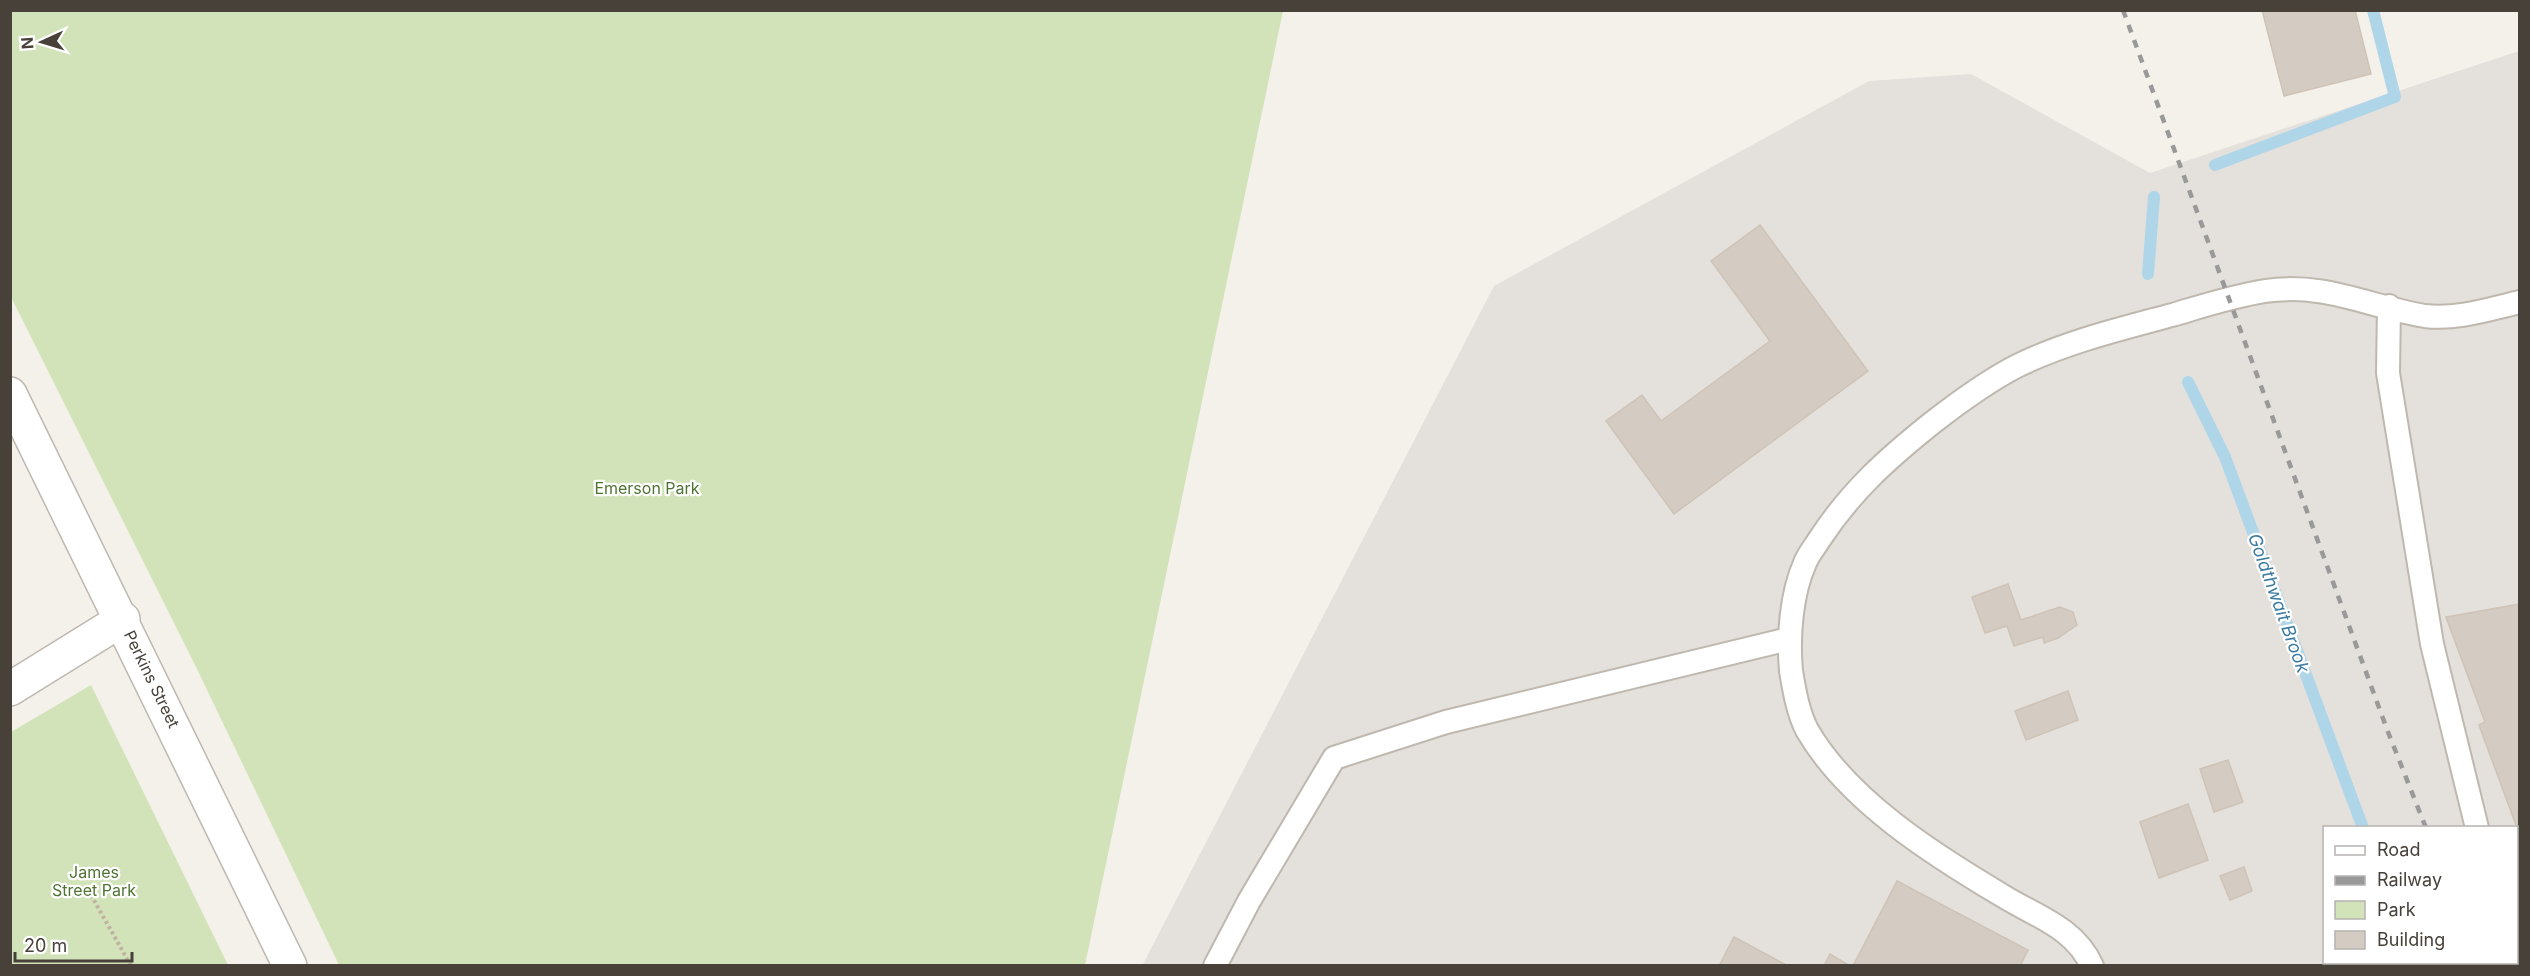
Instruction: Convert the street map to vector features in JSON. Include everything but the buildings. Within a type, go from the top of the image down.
[{"type":"street","name":"Perkins Street","points":[[10,394],[123,619],[290,965]]},
{"type":"street","points":[[10,689],[123,619]]},
{"type":"lane","points":[[2092,966],[2085,950],[2048,919],[2007,899],[1908,833],[1869,803],[1831,765],[1805,727],[1793,685],[1789,639],[1793,608],[1804,564],[1830,524],[1861,484],[1896,452],[1974,390],[2058,347],[2228,299],[2267,291],[2311,290],[2357,298],[2428,316],[2470,314],[2520,302]]},
{"type":"lane","points":[[2390,306],[2388,373],[2432,644],[2477,826]]},
{"type":"lane","points":[[1215,966],[1250,901],[1334,758],[1446,722],[1789,639]]},
{"type":"path","points":[[91,895],[131,966]]},
{"type":"shaded area","points":[[2519,51],[2519,965],[1142,966],[1494,286],[1869,81],[1971,74],[2150,173]]},
{"type":"green space","name":"Emerson Park","points":[[11,10],[1283,11],[1085,965],[339,965],[196,667],[11,297]]},
{"type":"green space","name":"James Street Park","points":[[91,685],[228,965],[11,965],[11,732]]},
{"type":"waterway","name":"Goldthwait Brook","points":[[2215,165],[2395,97],[2373,10]]},
{"type":"waterway","name":"Goldthwait Brook","points":[[2148,274],[2154,197]]},
{"type":"waterway","name":"Goldthwait Brook","points":[[2188,382],[2225,457],[2362,826]]},
{"type":"railway","points":[[2123,10],[2388,732],[2425,826]]}]
